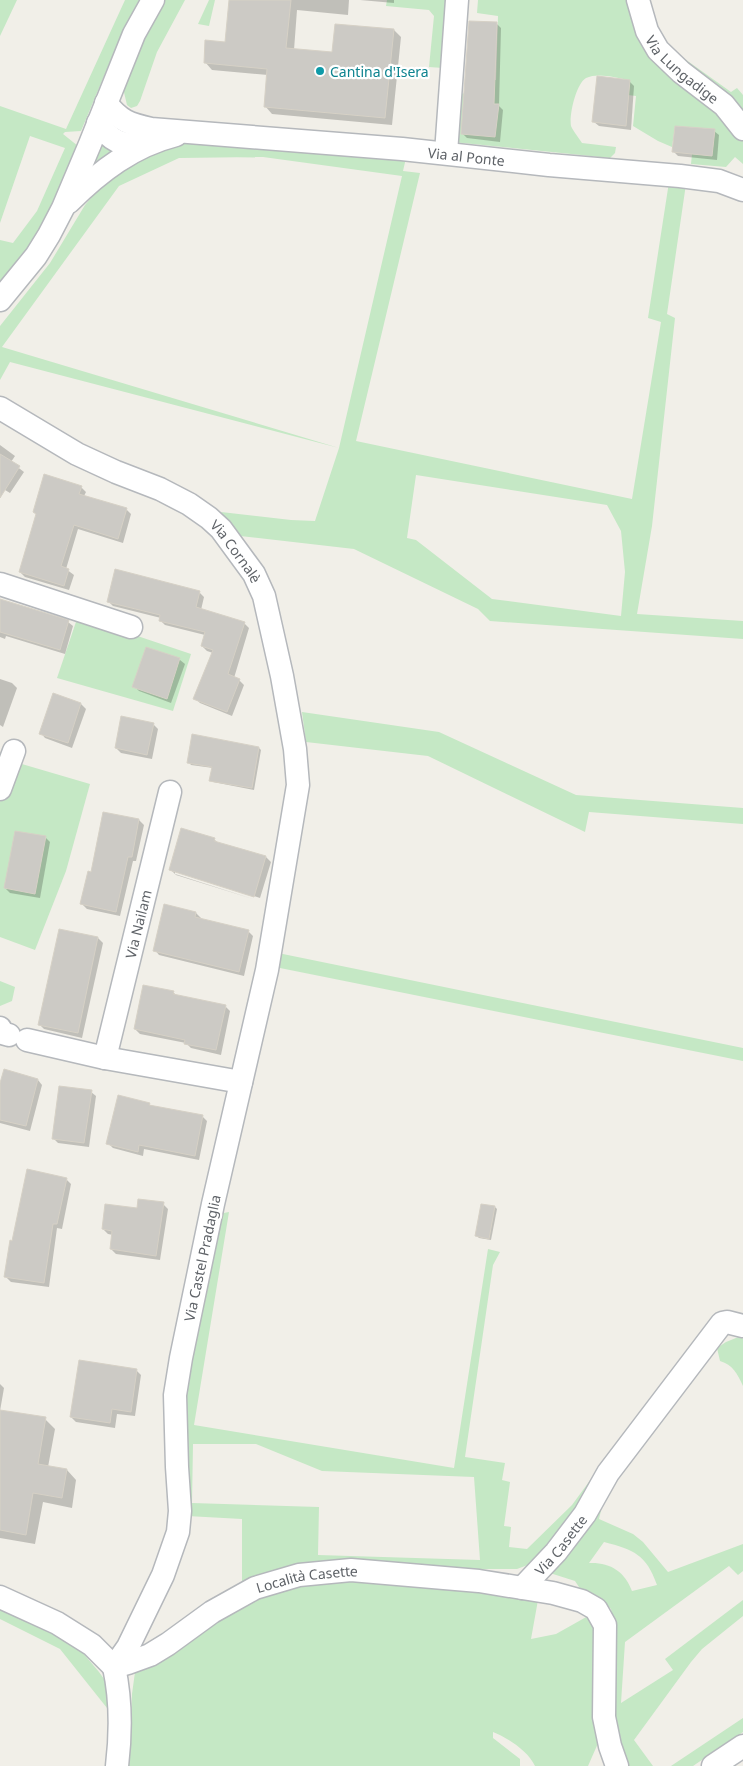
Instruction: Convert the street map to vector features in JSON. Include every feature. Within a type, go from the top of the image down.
[{"type":"street","points":[[0,300],[36,256],[63,208],[134,34],[153,0]]},
{"type":"street","points":[[446,153],[457,0]]},
{"type":"street","name":"Via Lungadige","points":[[638,0],[647,31],[658,50],[681,72],[724,106],[743,129]]},
{"type":"street","points":[[102,113],[106,135],[126,144],[143,146]]},
{"type":"street","name":"Via al Ponte","points":[[102,113],[114,113],[122,121],[151,130],[446,153],[549,165],[703,179],[732,185],[743,190]]},
{"type":"street","name":"Via al Ponte","points":[[63,208],[96,176],[117,160],[158,139],[189,132]]},
{"type":"street","name":"Via Cornalè","points":[[0,408],[77,454],[160,489],[189,504],[221,529],[254,574],[264,596],[296,749],[298,785],[292,820]]},
{"type":"street","points":[[0,584],[131,627]]},
{"type":"street","points":[[0,789],[14,751]]},
{"type":"street","name":"Via Nailam","points":[[105,1058],[170,792]]},
{"type":"street","name":"Via Castel Pradaglia","points":[[116,1677],[128,1647],[163,1575],[178,1532],[180,1511],[175,1395],[189,1318],[240,1082],[267,970],[292,820]]},
{"type":"street","points":[[12,1034],[105,1058],[240,1082]]},
{"type":"street","name":"Via Casette","points":[[522,1588],[556,1552],[585,1514],[608,1473],[722,1323],[727,1322],[743,1326]]},
{"type":"street","name":"Località Casette","points":[[116,1677],[128,1663],[150,1655],[212,1612],[255,1588],[299,1575],[351,1570],[479,1581],[522,1588]]},
{"type":"street","name":"Via Casette","points":[[522,1588],[582,1601],[596,1609],[605,1625],[604,1717],[610,1746],[617,1766]]},
{"type":"street","points":[[0,1597],[57,1623],[92,1645],[116,1677],[120,1739],[117,1766]]},
{"type":"street","points":[[713,1766],[743,1746]]},
{"type":"green space","points":[[0,0],[17,0],[0,36]]},
{"type":"green space","points":[[125,0],[139,0],[117,45],[81,131],[65,132],[63,134],[78,146],[43,226],[13,271],[0,286],[0,240],[13,243],[37,211],[65,148],[30,136],[0,223],[0,106],[66,129]]},
{"type":"green space","points":[[165,0],[185,0],[157,52],[140,101],[137,106],[131,108],[127,105],[123,88],[139,45]]},
{"type":"green space","points":[[209,0],[215,0],[209,26],[198,24]]},
{"type":"green space","points":[[387,0],[450,0],[443,68],[429,67],[434,16],[429,10],[386,6]]},
{"type":"green space","points":[[478,0],[631,0],[743,136],[743,164],[735,157],[726,167],[691,164],[692,154],[712,156],[715,129],[675,126],[672,147],[658,141],[633,126],[636,96],[628,95],[629,80],[602,75],[591,76],[582,81],[572,108],[571,126],[582,143],[616,147],[615,153],[610,158],[453,142],[455,94],[473,93],[473,79],[496,80],[498,16],[477,13]]},
{"type":"green space","points":[[675,52],[731,92],[737,88],[743,95],[743,111],[727,94]]},
{"type":"green space","points":[[101,142],[117,148],[91,165]]},
{"type":"green space","points":[[193,142],[406,158],[403,171],[420,173],[356,441],[632,499],[661,322],[648,318],[669,182],[686,184],[667,314],[675,318],[652,526],[637,614],[743,621],[743,639],[490,621],[478,609],[354,549],[240,536],[221,512],[315,521],[339,448],[10,362],[0,380],[0,326],[50,263],[85,205],[103,184],[126,165],[177,145]],"holes":[[[263,157],[402,176],[339,448],[2,347],[119,186],[179,158]],[[416,475],[607,505],[621,531],[625,572],[621,616],[492,599],[416,540],[407,538]]]},
{"type":"green space","points":[[78,616],[191,654],[173,711],[57,678]]},
{"type":"green space","points":[[302,712],[439,732],[576,795],[743,808],[743,824],[589,812],[585,832],[428,756],[306,742]]},
{"type":"green space","points":[[15,762],[90,784],[66,871],[35,950],[0,937],[0,802]]},
{"type":"green space","points":[[278,953],[743,1048],[743,1061],[275,967]]},
{"type":"green space","points":[[0,981],[15,987],[12,1001],[0,1006]]},
{"type":"green space","points":[[229,1212],[194,1425],[454,1468],[488,1249],[500,1252],[493,1265],[465,1457],[505,1463],[502,1480],[510,1482],[504,1526],[511,1527],[509,1547],[527,1549],[572,1505],[602,1464],[577,1510],[533,1563],[517,1569],[466,1569],[242,1584],[242,1519],[187,1516],[182,1394],[218,1214]],"holes":[[[193,1444],[256,1444],[322,1471],[474,1477],[480,1560],[318,1555],[319,1507],[192,1503]]]},
{"type":"green space","points":[[741,1336],[743,1339],[743,1386],[734,1370],[720,1361],[717,1348]]},
{"type":"green space","points":[[605,1494],[599,1519],[633,1534],[643,1542],[668,1572],[743,1544],[743,1571],[738,1575],[729,1566],[625,1642],[621,1703],[673,1670],[665,1659],[743,1600],[743,1616],[702,1649],[634,1740],[653,1766],[628,1766],[617,1741],[613,1713],[617,1636],[616,1623],[611,1609],[597,1596],[581,1590],[575,1581],[548,1574]],"holes":[[[604,1542],[638,1555],[648,1566],[657,1585],[632,1591],[625,1578],[615,1569],[603,1564],[589,1563]]]},
{"type":"green space","points":[[387,1579],[538,1600],[531,1639],[556,1634],[588,1616],[594,1623],[599,1741],[588,1766],[535,1766],[528,1755],[517,1746],[493,1732],[493,1738],[520,1759],[520,1766],[129,1766],[132,1694],[135,1672],[225,1612],[288,1585]]},
{"type":"green space","points":[[0,1606],[77,1646],[104,1679],[110,1695],[111,1713],[60,1649],[0,1619]]},
{"type":"green space","points":[[743,1718],[743,1732],[693,1766],[671,1766]]},
{"type":"building","name":"Cantina d'Isera","points":[[229,0],[291,0],[286,48],[332,52],[335,24],[394,29],[385,118],[264,107],[267,69],[204,63],[205,40],[225,42]]},
{"type":"building","points":[[469,21],[497,22],[494,104],[499,104],[495,137],[461,134]]},
{"type":"building","points":[[597,76],[630,80],[626,126],[592,122]]},
{"type":"building","points":[[675,126],[715,129],[712,156],[672,152]]},
{"type":"building","points":[[0,454],[20,466],[0,498]]},
{"type":"building","points":[[44,474],[82,486],[79,494],[127,508],[118,539],[74,525],[61,566],[69,569],[64,586],[19,572],[36,514],[33,512]]},
{"type":"building","points":[[115,569],[200,591],[196,607],[245,622],[228,674],[240,679],[227,712],[193,699],[213,650],[201,646],[205,632],[159,621],[160,615],[107,602]]},
{"type":"building","points":[[0,599],[69,620],[60,650],[0,632]]},
{"type":"building","points":[[146,647],[180,658],[167,699],[132,687]]},
{"type":"building","points":[[53,693],[81,703],[68,743],[39,734]]},
{"type":"building","points":[[121,716],[154,723],[147,755],[115,748]]},
{"type":"building","points":[[192,734],[259,747],[252,788],[209,781],[212,767],[187,763]]},
{"type":"building","points":[[103,812],[139,819],[132,857],[128,857],[116,912],[80,904],[88,871],[91,872]]},
{"type":"building","points":[[181,828],[215,838],[214,841],[266,856],[254,897],[169,870]]},
{"type":"building","points":[[15,831],[46,836],[35,894],[4,888]]},
{"type":"building","points":[[164,904],[196,912],[195,917],[249,930],[239,972],[153,951]]},
{"type":"building","points":[[59,929],[98,937],[78,1033],[38,1025]]},
{"type":"building","points":[[143,985],[174,991],[173,994],[226,1005],[216,1050],[184,1044],[185,1040],[134,1029]]},
{"type":"building","points":[[4,1069],[38,1079],[26,1126],[0,1120],[0,1083]]},
{"type":"building","points":[[59,1086],[92,1090],[84,1143],[52,1139]]},
{"type":"building","points":[[118,1095],[150,1103],[149,1105],[203,1115],[195,1156],[139,1145],[138,1152],[106,1144]]},
{"type":"building","points":[[27,1169],[67,1178],[57,1224],[53,1224],[44,1283],[4,1277],[10,1240],[12,1241]]},
{"type":"building","points":[[138,1199],[164,1202],[156,1256],[110,1249],[112,1231],[102,1229],[105,1204],[137,1208]]},
{"type":"building","points":[[481,1204],[495,1206],[489,1239],[475,1236]]},
{"type":"building","points":[[79,1360],[137,1369],[131,1412],[112,1409],[110,1423],[70,1417]]},
{"type":"building","points":[[0,1410],[46,1417],[38,1464],[67,1469],[62,1498],[33,1493],[26,1535],[0,1530]]},
{"type":"place","name":"Cantina d'Isera","points":[[320,71]]}]
